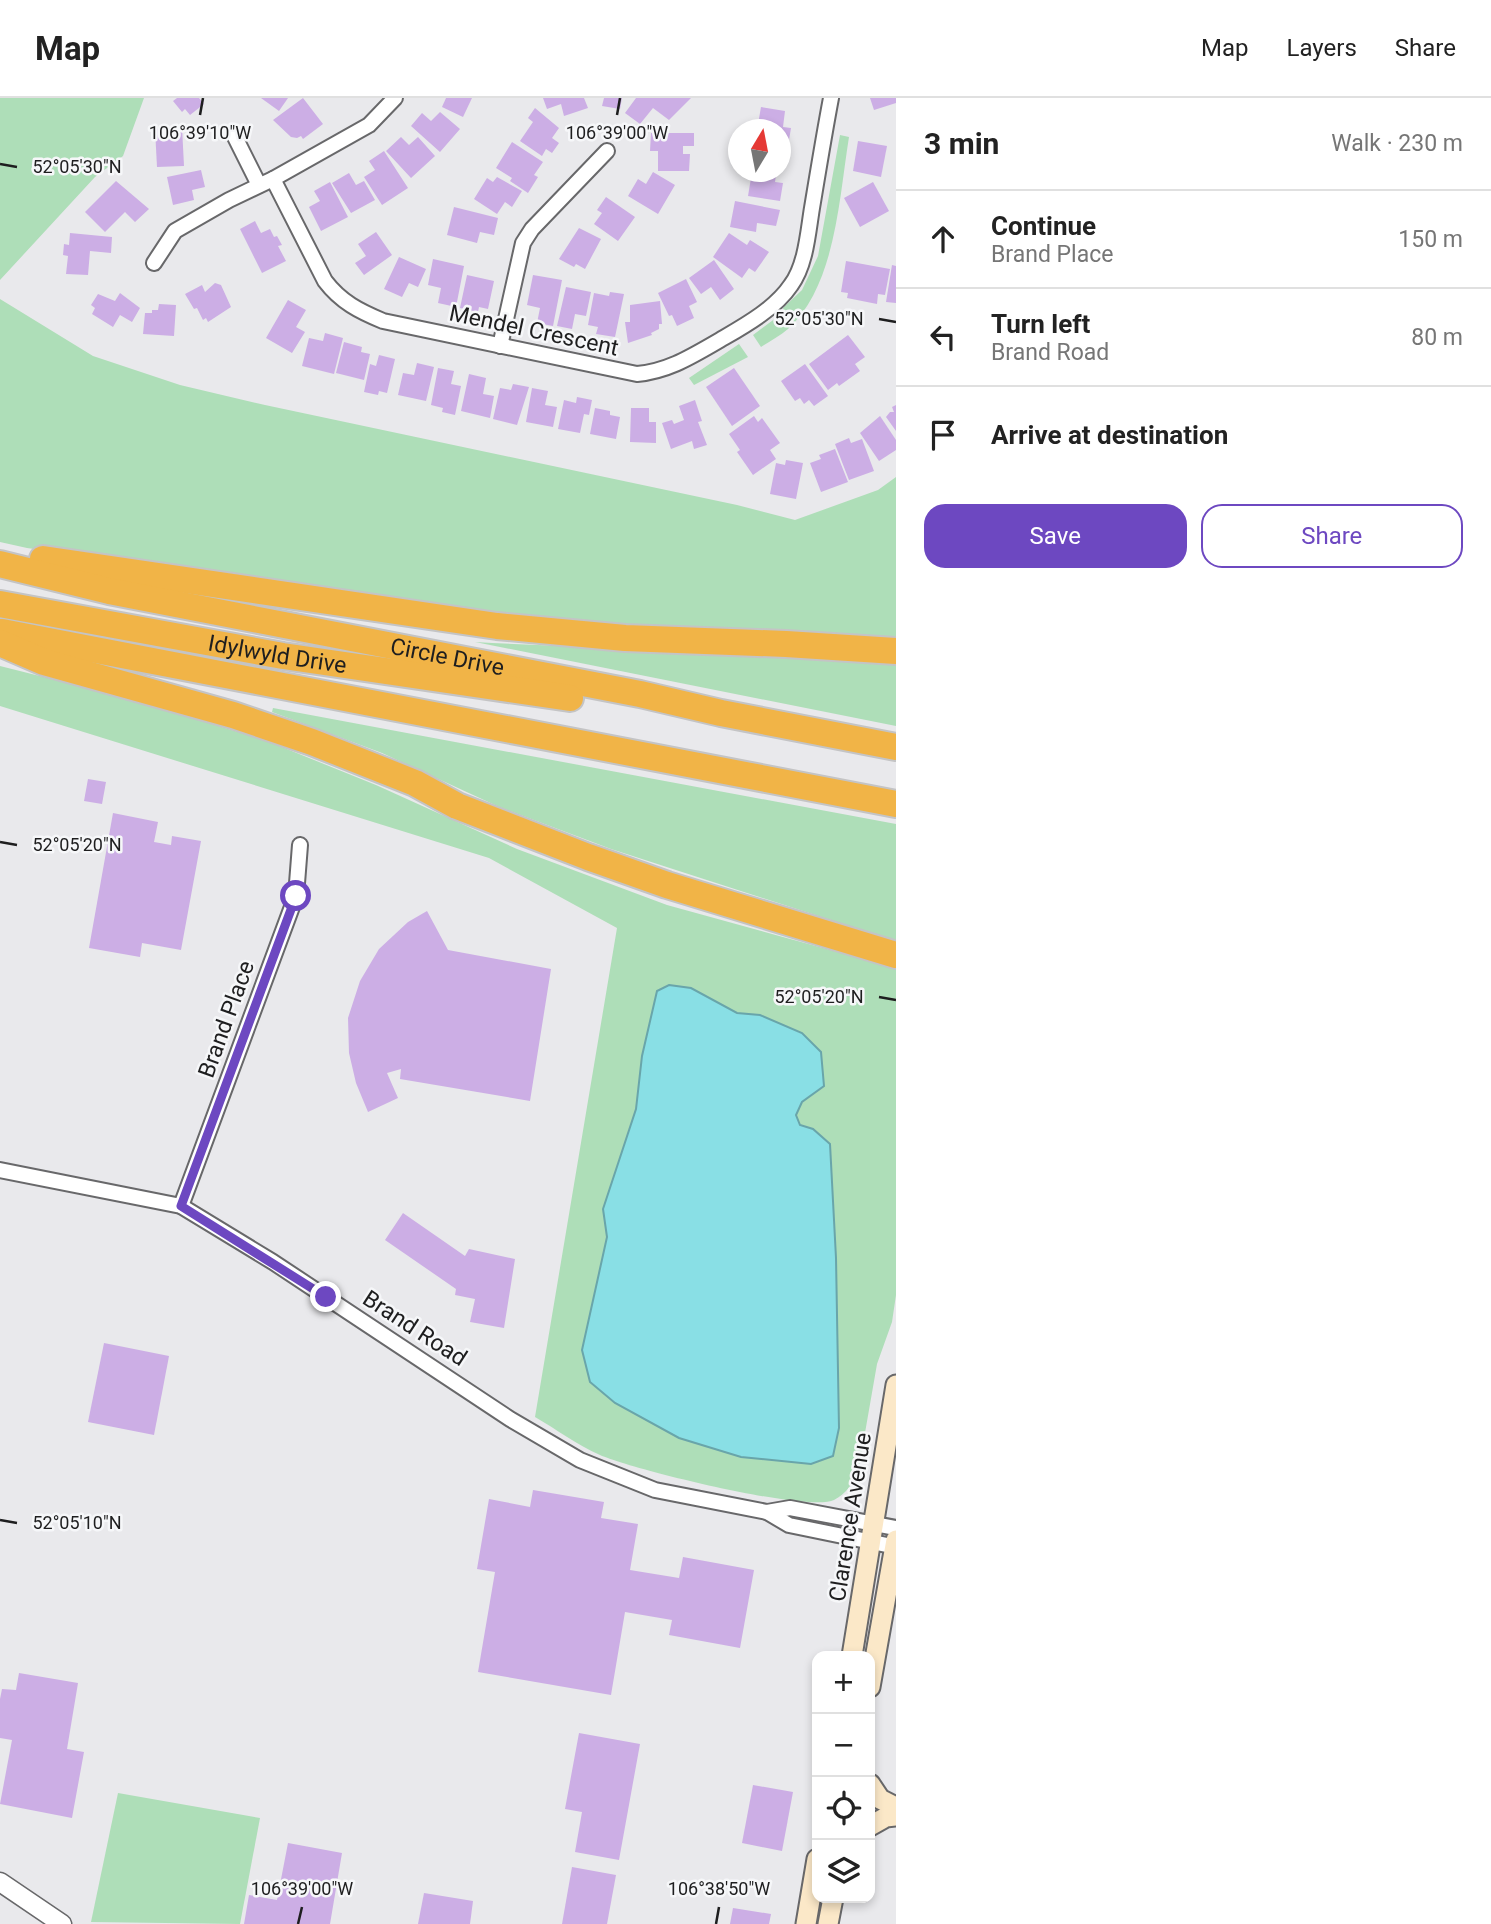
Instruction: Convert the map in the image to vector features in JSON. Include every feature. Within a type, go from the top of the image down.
[{"type":"highway","points":[[0,553],[497,626],[625,638],[786,643],[894,651]]},
{"type":"highway","name":"Circle Drive","points":[[0,564],[108,591],[896,747]]},
{"type":"highway","name":"Idylwyld Drive","points":[[0,604],[283,656],[638,707],[721,713]]},
{"type":"highway","points":[[0,632],[896,804]]},
{"type":"highway","points":[[0,643],[44,662],[233,715],[312,742],[415,783],[457,806],[589,857],[896,955]]},
{"type":"main road","name":"Clarence Avenue","points":[[853,1651],[896,1385]]},
{"type":"main road","name":"Clarence Avenue","points":[[875,1659],[896,1541]]},
{"type":"main road","points":[[875,1792],[880,1799],[896,1807]]},
{"type":"main road","points":[[875,1823],[886,1817],[896,1816]]},
{"type":"main road","points":[[806,1924],[812,1888]]},
{"type":"main road","points":[[828,1924],[832,1903]]},
{"type":"street","points":[[154,264],[175,231],[369,125],[395,98]]},
{"type":"street","name":"Mendel Crescent","points":[[236,137],[325,281],[337,296],[357,310],[383,321],[637,374],[657,372],[678,363],[740,328],[779,299],[792,284],[800,266],[831,98]]},
{"type":"street","points":[[500,346],[523,243],[532,229],[607,151]]},
{"type":"street","name":"Brand Place","points":[[181,1206],[296,896],[300,845]]},
{"type":"street","name":"Brand Road","points":[[0,1170],[181,1206],[273,1262],[510,1419],[580,1460],[656,1490],[767,1512],[790,1508],[896,1541]]},
{"type":"street","points":[[0,1882],[62,1924]]},
{"type":"green space","points":[[0,98],[144,98],[123,156],[95,177],[0,280]]},
{"type":"green space","points":[[840,135],[849,137],[838,213],[826,265],[804,311],[788,329],[761,347],[753,335],[784,312],[783,308],[802,290],[818,256]]},
{"type":"green space","points":[[0,299],[93,356],[180,385],[737,505],[795,520],[878,490],[896,477],[896,642],[537,619],[27,548],[0,542]]},
{"type":"green space","points":[[739,344],[748,357],[694,385],[689,378]]},
{"type":"green space","points":[[475,642],[896,659],[896,726]]},
{"type":"green space","points":[[0,666],[127,698],[267,741],[376,785],[517,849],[667,905],[896,968],[896,1295],[892,1322],[877,1364],[858,1473],[845,1492],[834,1500],[791,1500],[681,1479],[600,1455],[535,1417],[617,928],[489,858],[0,706]],"holes":[[[691,988],[737,1013],[760,1015],[802,1033],[821,1053],[796,1115],[800,1125],[813,1129],[741,1457],[679,1438],[615,1403],[594,1296],[607,1237],[603,1209],[636,1109],[642,1056],[657,991]]]},
{"type":"green space","points":[[273,708],[896,824],[896,941],[611,849],[497,806],[382,753],[272,712]]},
{"type":"green space","points":[[118,1793],[260,1818],[240,1924],[91,1922]]},
{"type":"water","points":[[669,985],[691,988],[737,1013],[760,1015],[802,1033],[821,1052],[824,1086],[802,1102],[796,1115],[800,1125],[813,1129],[830,1144],[836,1258],[839,1428],[833,1456],[811,1464],[741,1457],[679,1438],[615,1403],[590,1382],[582,1350],[607,1237],[603,1209],[636,1109],[642,1056],[657,991]]},
{"type":"building","points":[[177,98],[199,98],[204,104],[190,115],[185,109],[182,112],[173,101]]},
{"type":"building","points":[[261,98],[288,98],[279,111]]},
{"type":"building","points":[[303,98],[323,124],[303,139],[301,136],[291,137],[273,120]]},
{"type":"building","points":[[446,98],[472,98],[463,117],[442,107]]},
{"type":"building","points":[[543,98],[584,98],[588,108],[564,116],[561,104],[547,109]]},
{"type":"building","points":[[604,98],[622,98],[620,109],[602,106]]},
{"type":"building","points":[[636,98],[691,98],[669,120],[653,108],[640,124],[625,113]]},
{"type":"building","points":[[870,98],[896,98],[896,103],[874,110]]},
{"type":"building","points":[[761,107],[785,111],[784,119],[759,119]]},
{"type":"building","points":[[535,108],[559,128],[552,138],[559,143],[552,153],[546,149],[542,156],[520,141],[533,122],[528,118]]},
{"type":"building","points":[[440,112],[460,129],[440,152],[411,126],[422,113],[431,121]]},
{"type":"building","points":[[182,127],[184,166],[157,167],[155,129]]},
{"type":"building","points":[[651,133],[694,133],[694,146],[683,146],[683,154],[690,154],[689,171],[658,171],[658,151],[650,151]]},
{"type":"building","points":[[401,137],[409,145],[418,137],[435,156],[411,178],[386,151]]},
{"type":"building","points":[[858,141],[887,146],[881,177],[853,171]]},
{"type":"building","points":[[512,142],[543,162],[534,175],[538,177],[528,193],[496,168]]},
{"type":"building","points":[[384,151],[408,188],[382,205],[364,177],[375,170],[369,161]]},
{"type":"building","points":[[201,170],[205,187],[192,190],[194,200],[173,205],[167,177]]},
{"type":"building","points":[[653,172],[675,185],[658,214],[628,196],[638,179],[646,184]]},
{"type":"building","points":[[349,173],[356,185],[364,181],[375,200],[351,213],[332,183]]},
{"type":"building","points":[[497,177],[522,191],[512,207],[505,202],[497,214],[474,199],[487,178],[493,182]]},
{"type":"building","points":[[116,181],[149,209],[135,222],[125,212],[105,232],[85,212]]},
{"type":"building","points":[[330,182],[348,217],[321,231],[309,207],[320,201],[314,191]]},
{"type":"building","points":[[750,182],[783,183],[780,201],[748,196]]},
{"type":"building","points":[[873,182],[889,211],[860,227],[844,198]]},
{"type":"building","points":[[606,197],[635,217],[618,241],[594,224],[602,213],[597,210]]},
{"type":"building","points":[[735,201],[780,210],[776,226],[757,223],[756,232],[730,227]]},
{"type":"building","points":[[454,207],[498,218],[494,235],[480,232],[477,243],[447,235]]},
{"type":"building","points":[[255,221],[261,233],[270,229],[274,237],[277,236],[282,245],[278,246],[286,261],[262,273],[240,229]]},
{"type":"building","points":[[579,228],[601,239],[585,269],[559,259]]},
{"type":"building","points":[[376,232],[392,255],[364,275],[355,263],[366,256],[358,244]]},
{"type":"building","points":[[70,233],[112,237],[111,253],[90,251],[88,275],[66,274],[68,256],[63,255],[64,244],[69,245]]},
{"type":"building","points":[[729,233],[747,245],[750,240],[769,252],[755,272],[749,268],[742,278],[713,257]]},
{"type":"building","points":[[399,257],[426,269],[418,287],[409,283],[402,297],[384,289]]},
{"type":"building","points":[[433,259],[464,266],[456,307],[438,303],[441,288],[428,285]]},
{"type":"building","points":[[714,260],[734,289],[720,300],[711,287],[701,294],[689,278]]},
{"type":"building","points":[[846,261],[890,269],[885,295],[878,294],[877,304],[847,298],[848,293],[841,292]]},
{"type":"building","points":[[892,265],[896,266],[896,303],[886,302]]},
{"type":"building","points":[[467,275],[494,281],[488,309],[479,307],[478,312],[460,308]]},
{"type":"building","points":[[533,275],[562,280],[553,326],[537,323],[540,308],[527,305]]},
{"type":"building","points":[[686,279],[697,302],[689,306],[694,318],[677,326],[658,293]]},
{"type":"building","points":[[215,283],[221,285],[231,307],[208,322],[206,318],[203,320],[185,294],[202,285],[205,292]]},
{"type":"building","points":[[566,287],[591,292],[586,316],[575,314],[572,329],[557,326]]},
{"type":"building","points":[[610,292],[624,294],[615,337],[596,334],[598,327],[588,325],[594,293],[609,296]]},
{"type":"building","points":[[120,293],[140,308],[132,322],[120,315],[113,327],[92,314],[95,308],[91,305],[98,294],[115,301]]},
{"type":"building","points":[[288,300],[306,310],[296,327],[305,332],[292,353],[266,338]]},
{"type":"building","points":[[660,301],[662,324],[659,324],[659,329],[651,333],[652,335],[628,343],[625,322],[630,322],[630,305]]},
{"type":"building","points":[[159,304],[176,305],[174,336],[143,334],[145,313],[158,310]]},
{"type":"building","points":[[325,333],[343,338],[334,374],[302,366],[309,338],[323,341]]},
{"type":"building","points":[[848,335],[865,357],[855,364],[860,371],[839,386],[837,383],[828,390],[809,364]]},
{"type":"building","points":[[344,342],[362,347],[361,352],[370,354],[364,380],[336,373]]},
{"type":"building","points":[[379,355],[395,359],[387,393],[379,391],[378,395],[364,392],[370,364],[376,366]]},
{"type":"building","points":[[417,363],[434,367],[426,401],[398,395],[403,373],[414,375]]},
{"type":"building","points":[[805,364],[828,396],[814,406],[809,400],[804,404],[800,398],[795,401],[781,381]]},
{"type":"building","points":[[438,368],[454,371],[451,384],[461,386],[455,415],[442,412],[443,408],[431,405]]},
{"type":"building","points":[[734,368],[760,406],[732,426],[706,387]]},
{"type":"building","points":[[469,374],[486,378],[483,394],[494,396],[490,418],[461,411]]},
{"type":"building","points":[[513,384],[529,387],[517,425],[493,419],[500,388],[511,390]]},
{"type":"building","points":[[532,388],[548,391],[545,405],[557,407],[553,427],[526,422]]},
{"type":"building","points":[[577,397],[592,400],[589,415],[584,414],[580,433],[558,429],[564,400],[576,403]]},
{"type":"building","points":[[695,400],[702,421],[698,422],[707,445],[694,449],[692,441],[671,449],[662,423],[672,420],[674,424],[684,420],[679,406]]},
{"type":"building","points":[[896,405],[896,431],[886,417],[890,412],[894,412],[892,407]]},
{"type":"building","points":[[595,408],[610,411],[610,415],[620,417],[616,439],[590,434]]},
{"type":"building","points":[[631,408],[649,408],[649,422],[656,422],[656,443],[630,442]]},
{"type":"building","points":[[754,416],[758,422],[762,418],[780,443],[770,450],[776,459],[753,475],[737,452],[740,450],[729,434]]},
{"type":"building","points":[[880,416],[896,440],[896,450],[879,461],[860,433]]},
{"type":"building","points":[[849,438],[851,443],[862,439],[874,471],[849,480],[835,444]]},
{"type":"building","points":[[835,449],[848,482],[821,492],[810,463],[821,459],[819,455]]},
{"type":"building","points":[[786,460],[803,463],[796,499],[770,494],[776,463],[785,465]]},
{"type":"building","points":[[88,779],[106,782],[102,804],[84,801]]},
{"type":"building","points":[[113,813],[158,822],[154,842],[171,845],[172,836],[201,841],[181,950],[142,943],[140,957],[89,948]]},
{"type":"building","points":[[427,911],[448,950],[551,969],[530,1101],[400,1079],[401,1069],[387,1073],[398,1098],[368,1112],[356,1083],[349,1053],[348,1018],[360,981],[379,949],[408,922]]},
{"type":"building","points":[[403,1213],[465,1256],[469,1249],[515,1259],[504,1328],[470,1322],[475,1299],[455,1295],[456,1289],[385,1240]]},
{"type":"building","points":[[104,1343],[169,1356],[154,1435],[88,1422]]},
{"type":"building","points":[[533,1490],[604,1502],[601,1518],[638,1524],[630,1570],[679,1578],[683,1557],[754,1570],[740,1648],[669,1635],[672,1620],[625,1612],[611,1695],[478,1672],[495,1572],[477,1569],[489,1499],[530,1507]]},
{"type":"building","points":[[19,1673],[78,1683],[67,1749],[84,1752],[72,1818],[0,1804],[12,1740],[0,1738],[0,1699],[2,1689],[16,1690]]},
{"type":"building","points":[[579,1733],[640,1744],[619,1860],[575,1852],[582,1812],[565,1809]]},
{"type":"building","points":[[753,1785],[793,1792],[782,1851],[742,1843]]},
{"type":"building","points":[[288,1843],[342,1853],[330,1924],[244,1924],[249,1895],[277,1900]]},
{"type":"building","points":[[572,1867],[616,1875],[607,1924],[562,1924]]},
{"type":"building","points":[[424,1893],[473,1901],[470,1924],[418,1924]]},
{"type":"building","points":[[733,1908],[771,1914],[769,1924],[730,1924]]},
{"type":"route","points":[[296,896],[181,1206],[326,1297]]}]
